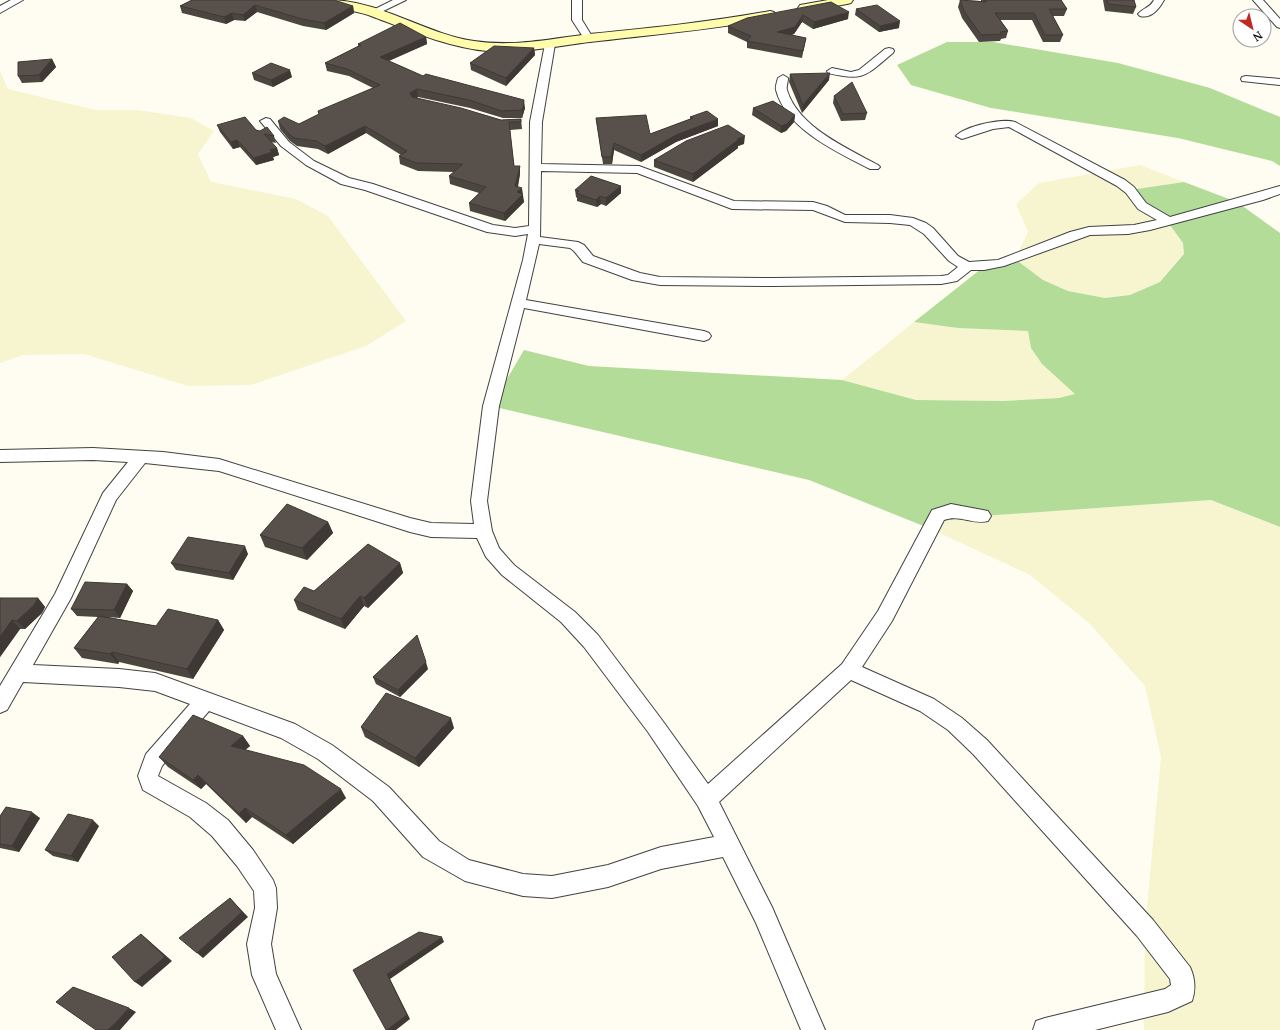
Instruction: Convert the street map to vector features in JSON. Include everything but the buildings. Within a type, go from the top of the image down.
[{"type":"street","points":[[0,10],[18,0]]},
{"type":"street","points":[[335,0],[343,4],[374,12],[431,33],[474,45],[507,47],[673,31],[715,25],[847,0]]},
{"type":"street","points":[[374,12],[401,0]]},
{"type":"street","points":[[577,0],[577,20],[588,38]]},
{"type":"street","points":[[1143,14],[1154,8],[1159,0]]},
{"type":"street","points":[[1258,0],[1280,25]]},
{"type":"street","points":[[550,44],[529,123],[535,167],[534,235],[519,303],[491,406],[479,501],[483,531],[492,552],[508,570],[568,617],[591,641],[655,726],[706,799],[764,915],[813,1030]]},
{"type":"street","points":[[832,71],[851,75],[862,73],[889,51]]},
{"type":"street","points":[[783,78],[781,89],[786,100],[792,111],[808,128],[830,143],[874,167]]},
{"type":"street","points":[[1246,79],[1280,82]]},
{"type":"street","points":[[266,121],[285,144],[310,163],[345,181],[368,186],[492,229],[534,235],[573,245],[579,248],[588,259],[637,277],[660,281],[774,282],[941,280],[952,278],[968,266]]},
{"type":"street","points":[[962,136],[977,130],[1004,123],[1011,124],[1121,183],[1130,190],[1142,206],[1167,221]]},
{"type":"street","points":[[639,170],[651,162]]},
{"type":"street","points":[[535,167],[639,170],[732,204],[742,206],[804,205],[816,207],[844,219],[914,222],[922,225],[930,231],[960,264],[968,266],[986,265],[1015,259],[1066,238],[1088,231],[1105,229],[1139,229],[1236,202],[1266,196],[1280,190]]},
{"type":"street","points":[[519,303],[704,336]]},
{"type":"street","points":[[0,456],[21,454],[93,454],[219,465],[403,523],[430,530],[483,531]]},
{"type":"street","points":[[0,704],[62,598],[109,497],[141,457]]},
{"type":"street","points":[[706,799],[849,670],[885,616],[938,515],[951,510],[982,516]]},
{"type":"street","points":[[849,670],[927,705],[955,724],[980,747],[1145,928],[1182,975],[1183,992],[1168,1000],[1045,1030]]},
{"type":"street","points":[[17,673],[119,678],[155,682],[288,731],[325,752],[382,794],[431,849],[465,870],[523,885],[552,887],[608,876],[662,858],[728,845]]},
{"type":"street","points":[[206,700],[153,761],[148,776],[150,783],[198,810],[220,828],[245,858],[265,888],[266,908],[259,944],[264,975],[289,1030]]},
{"type":"green space","points":[[947,42],[993,42],[1118,63],[1210,88],[1280,117],[1280,166],[1272,161],[1178,138],[991,108],[911,85],[897,65]]},
{"type":"green space","points":[[0,71],[8,89],[95,110],[137,110],[191,118],[214,131],[198,154],[211,182],[296,199],[328,216],[406,321],[366,346],[251,385],[188,386],[84,354],[23,355],[0,363]]},
{"type":"green space","points":[[1140,165],[1184,182],[1130,190],[1167,221],[1183,243],[1184,254],[1160,282],[1130,295],[1105,298],[1068,291],[1043,280],[1015,259],[1028,232],[1016,204],[1039,183]]},
{"type":"green space","points":[[1184,182],[1237,202],[1280,233],[1280,527],[1211,500],[983,516],[951,510],[931,529],[809,480],[491,406],[524,350],[589,366],[842,380],[916,400],[1003,401],[1059,398],[1075,394],[1042,364],[1031,348],[1028,331],[958,328],[914,322],[986,265],[1015,259],[1043,280],[1068,291],[1105,298],[1130,295],[1160,282],[1184,254],[1183,243],[1167,221],[1130,190]]},
{"type":"green space","points":[[914,322],[958,328],[1028,331],[1031,348],[1042,364],[1076,394],[1059,398],[1003,401],[916,400],[842,380]]},
{"type":"green space","points":[[1211,500],[1280,527],[1280,1030],[1144,1030],[1145,928],[1161,757],[1145,686],[1090,624],[1030,575],[931,529],[938,515],[983,516]]}]
